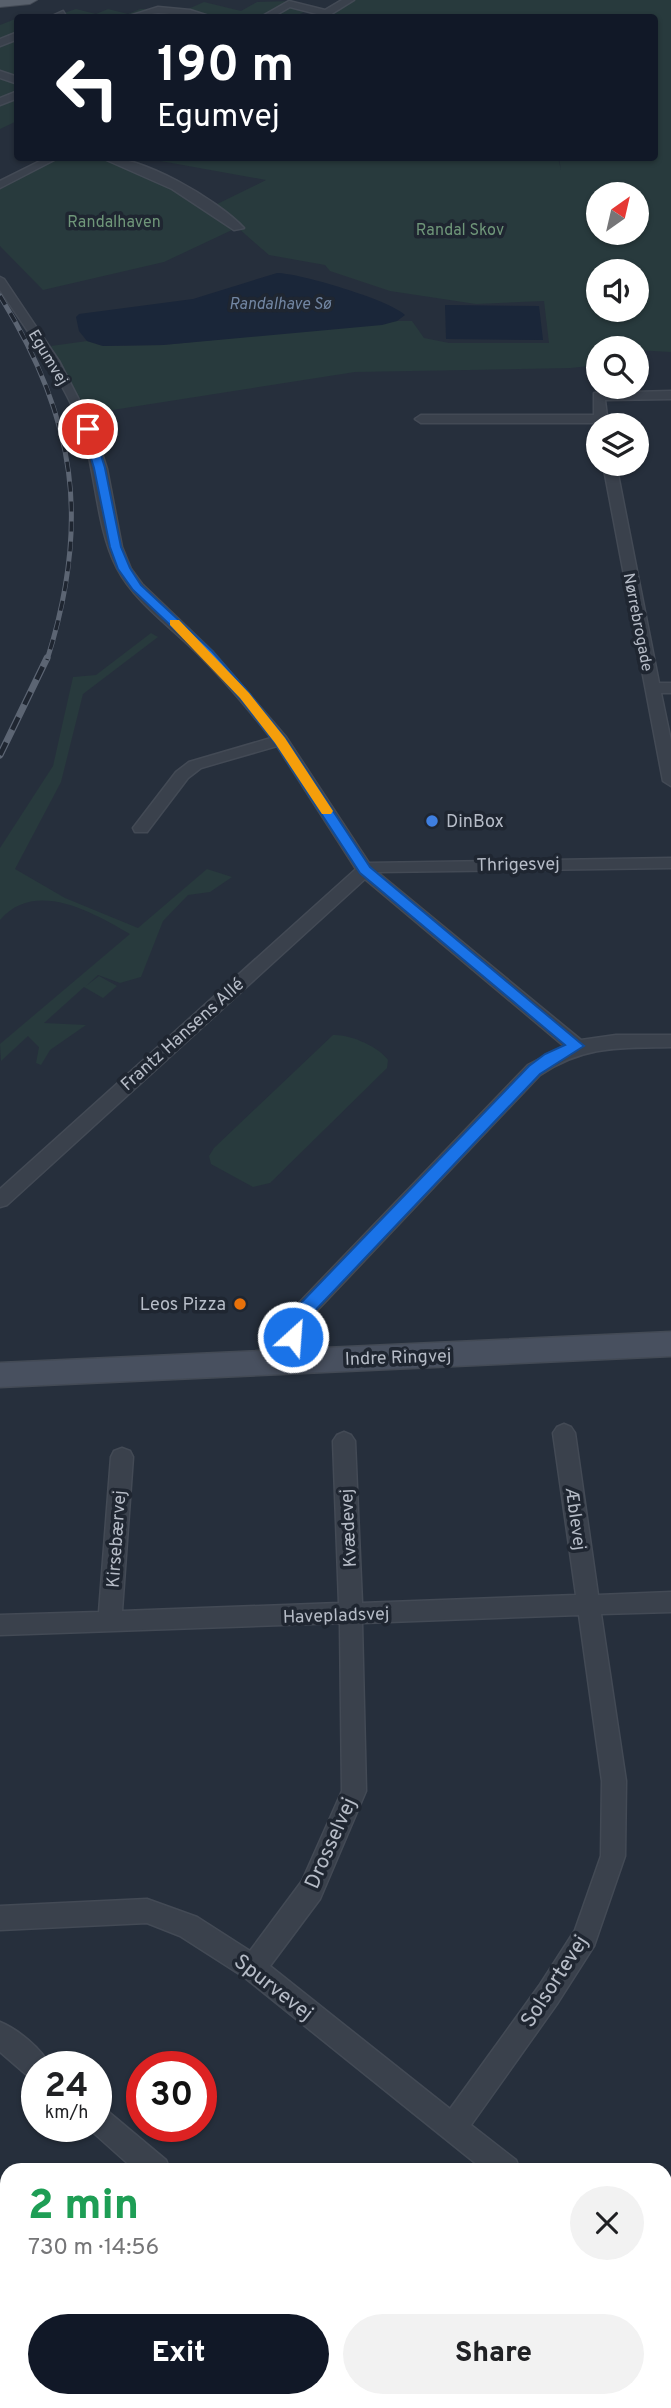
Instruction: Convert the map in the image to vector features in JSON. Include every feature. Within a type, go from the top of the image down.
[{"type":"main road","points":[[0,2],[10,0]]},
{"type":"main road","points":[[0,2],[30,0]]},
{"type":"street","points":[[323,14],[349,0]]},
{"type":"street","points":[[270,14],[289,4],[318,14]]},
{"type":"street","points":[[136,14],[160,9],[188,14]]},
{"type":"street","points":[[0,185],[46,161]]},
{"type":"street","points":[[115,161],[161,178],[203,202],[237,229]]},
{"type":"street","name":"Egumvej","points":[[0,281],[53,361],[88,429],[100,468],[115,547],[124,569],[137,587],[207,654],[281,740],[365,870],[576,1046]]},
{"type":"street","points":[[600,413],[598,396],[671,395]]},
{"type":"street","points":[[421,419],[586,422]]},
{"type":"street","name":"Nørrebrogade","points":[[611,476],[671,780]]},
{"type":"street","points":[[651,688],[671,688]]},
{"type":"street","points":[[141,828],[182,775],[195,765],[281,740]]},
{"type":"street","name":"Thrigesvej","points":[[365,870],[377,866],[671,863]]},
{"type":"street","name":"Frantz Hansens Allé","points":[[0,1200],[365,870]]},
{"type":"street","points":[[294,1361],[294,1323],[302,1313],[534,1070],[551,1057],[576,1046],[598,1042],[671,1041]]},
{"type":"street","name":"Indre Ringvej","points":[[0,1375],[671,1344]]},
{"type":"street","name":"Æblevej","points":[[564,1433],[588,1606]]},
{"type":"street","name":"Kvædevej","points":[[344,1440],[352,1615]]},
{"type":"street","name":"Kirsebærvej","points":[[110,1621],[122,1457]]},
{"type":"street","name":"Havepladsvej","points":[[0,1625],[671,1602]]},
{"type":"street","name":"Solsortevej","points":[[452,2129],[586,1937],[612,1856],[614,1781],[588,1606]]},
{"type":"street","name":"Drosselvej","points":[[253,1968],[311,1891],[354,1791],[352,1615]]},
{"type":"street","name":"Spurvevej","points":[[0,1918],[147,1911],[188,1926],[253,1968],[497,2163]]},
{"type":"street","points":[[0,2035],[21,2053]]},
{"type":"street","points":[[112,2133],[148,2163]]},
{"type":"green space","name":"Randal Skov","points":[[355,0],[671,0],[671,352],[649,351],[649,336],[586,336],[586,366],[355,372],[87,414],[51,346],[87,341],[103,346],[163,345],[397,321],[412,321],[424,338],[449,343],[549,343],[544,301],[476,304],[390,291],[330,271],[325,265],[269,255],[213,206],[266,180],[161,161],[559,161],[561,170],[560,161],[658,161],[658,14],[329,14]]},
{"type":"green space","points":[[291,1],[313,7],[300,14],[128,14],[140,9],[188,9],[204,2],[241,11],[257,2]]},
{"type":"green space","points":[[76,9],[96,14],[61,14]]},
{"type":"green space","points":[[108,9],[128,14],[96,14]]},
{"type":"green space","points":[[14,20],[14,122],[0,129],[0,25]]},
{"type":"green space","name":"Randalhaven","points":[[52,161],[117,161],[189,199],[232,230],[164,262],[43,290],[0,246],[0,189]]},
{"type":"green space","points":[[151,633],[158,637],[83,694],[61,782],[15,869],[65,898],[138,928],[207,869],[232,877],[210,892],[188,895],[163,921],[141,977],[120,983],[98,975],[86,986],[99,976],[117,986],[103,998],[84,987],[44,1023],[86,1025],[50,1050],[41,1065],[36,1063],[39,1047],[28,1036],[1,1061],[0,1044],[130,934],[81,909],[46,901],[30,902],[14,908],[0,920],[0,848],[53,766],[73,677],[96,675]]},
{"type":"green space","points":[[333,1035],[356,1039],[371,1046],[388,1060],[387,1068],[270,1183],[253,1187],[211,1164],[209,1156],[214,1148]]},
{"type":"water","name":"Randalhave Sø","points":[[277,273],[344,288],[382,302],[405,315],[397,321],[382,325],[163,345],[103,346],[87,341],[79,331],[76,317],[79,314],[193,299]]},
{"type":"water","points":[[445,305],[539,306],[543,340],[446,339]]},
{"type":"railway","points":[[0,296],[26,341],[46,385],[60,428],[68,472],[72,516],[69,562],[61,610],[47,660]]},
{"type":"railway","points":[[0,755],[47,658]]},
{"type":"slow traffic","points":[[174,622],[207,654],[281,740],[327,811]]},
{"type":"place","name":"DinBox","points":[[432,821]]},
{"type":"place","name":"Leos Pizza","points":[[240,1304]]},
{"type":"route","points":[[88,429],[100,468],[115,547],[124,569],[137,587],[207,654],[281,740],[365,870],[576,1046],[551,1057],[534,1070],[302,1313],[294,1323],[293,1337]]}]
